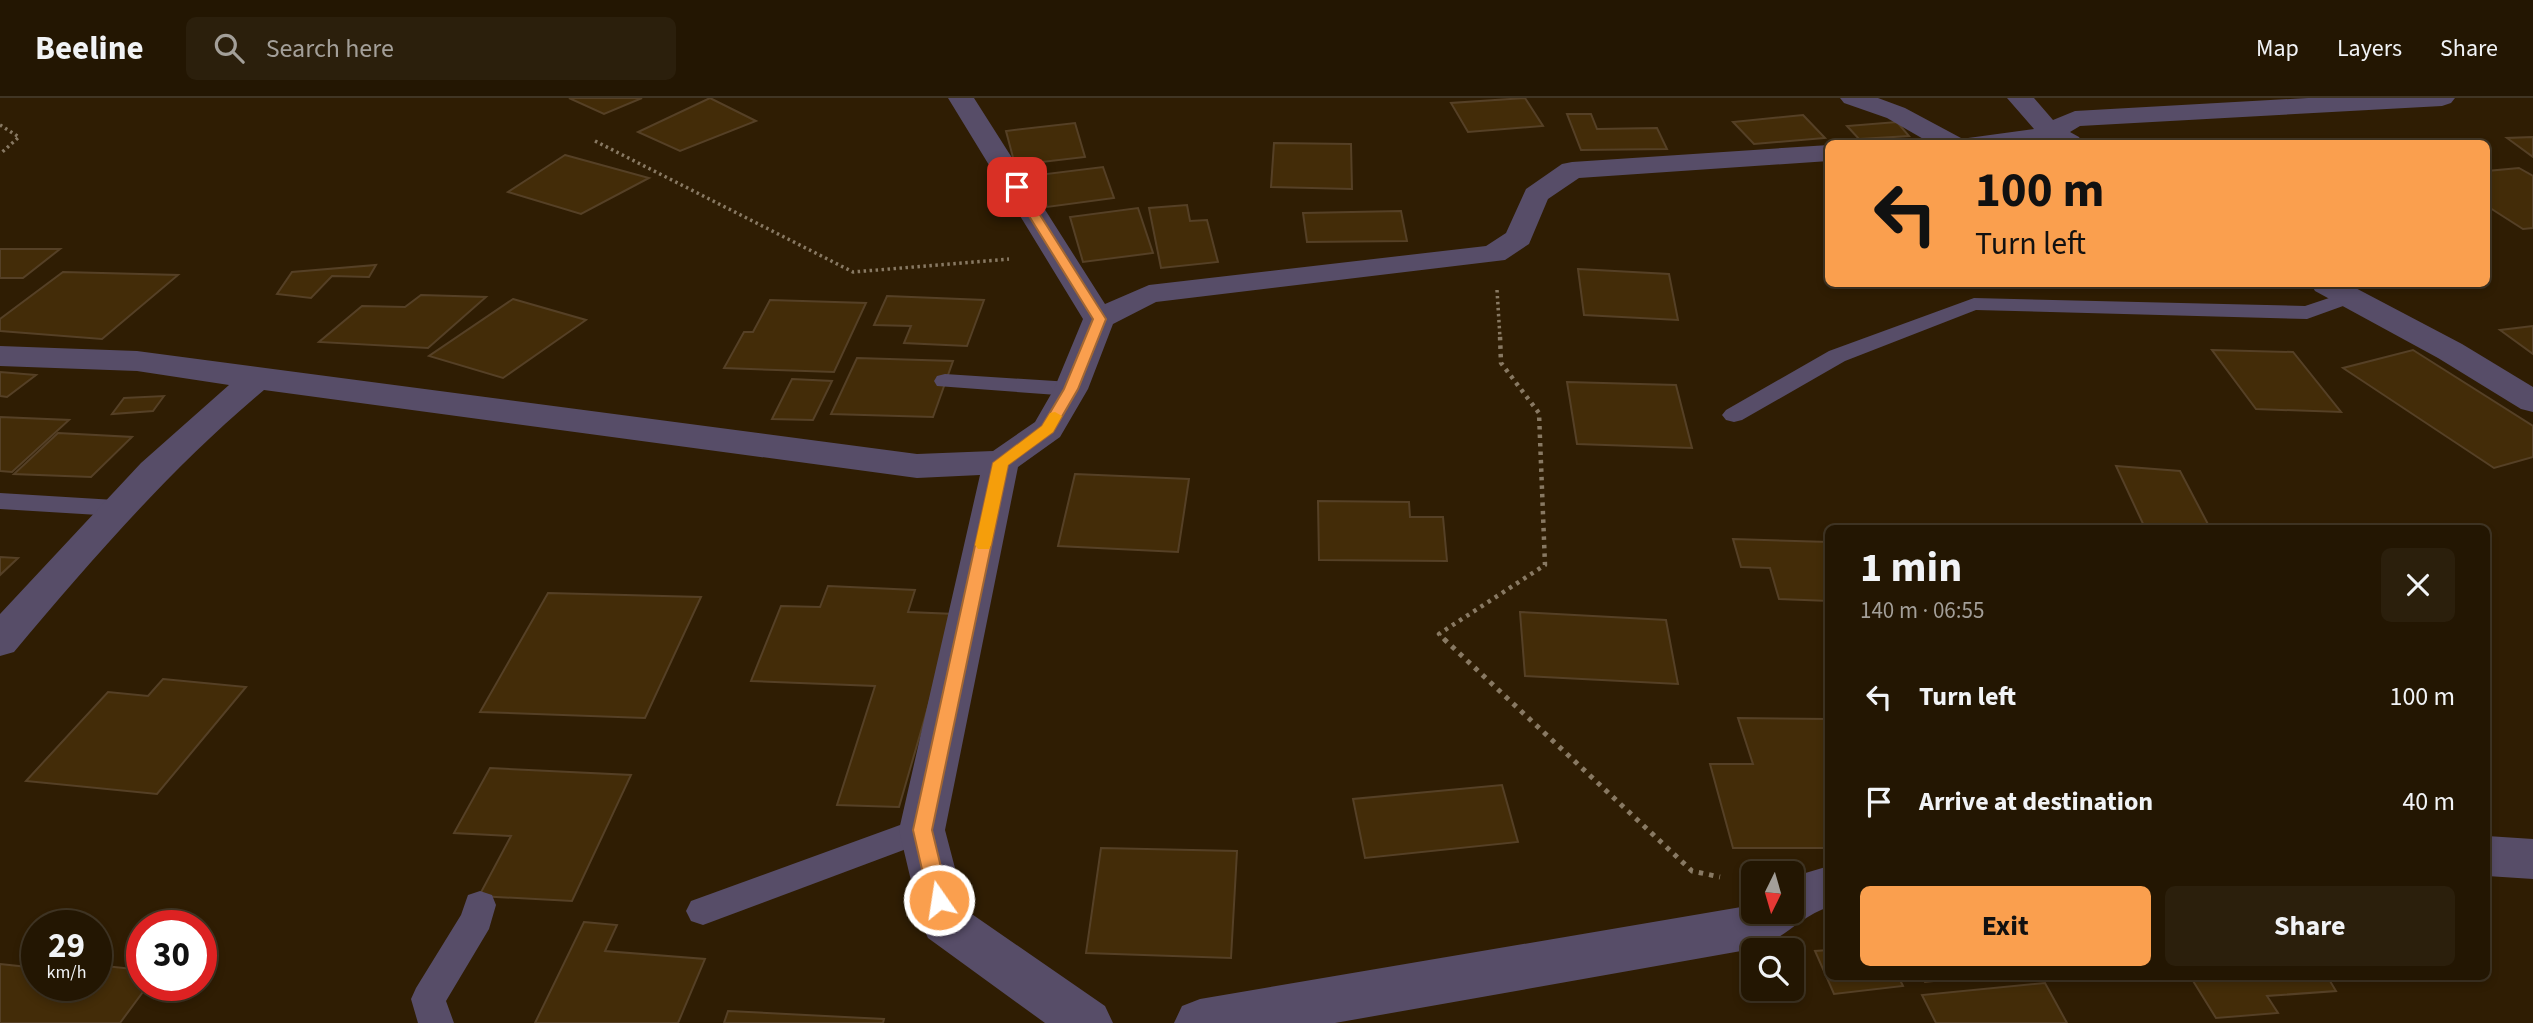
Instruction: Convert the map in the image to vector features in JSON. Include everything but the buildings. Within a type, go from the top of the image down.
[{"type":"street","points":[[961,98],[1099,319]]},
{"type":"street","points":[[1853,98],[1896,113],[1945,140]]},
{"type":"street","points":[[2020,98],[2060,137]]},
{"type":"street","points":[[2023,140],[2060,137],[2075,119],[2442,98]]},
{"type":"street","points":[[0,356],[137,361],[916,466],[1001,463],[1048,429],[1071,389],[1099,319],[1149,294],[1494,254],[1519,238],[1536,195],[1572,170],[1825,153]]},
{"type":"street","points":[[2338,290],[2450,351],[2533,402]]},
{"type":"street","points":[[0,641],[115,508],[206,419],[257,379]]},
{"type":"street","points":[[1001,463],[922,830],[945,923],[1087,1023]]},
{"type":"street","points":[[2490,856],[2533,859]]},
{"type":"street","points":[[1804,894],[1825,887]]},
{"type":"street","points":[[1200,1023],[1761,924]]},
{"type":"lane","points":[[1734,415],[1837,356],[1974,304],[2307,313],[2338,290]]},
{"type":"lane","points":[[946,382],[1071,389]]},
{"type":"lane","points":[[0,501],[115,508]]},
{"type":"lane","points":[[703,911],[922,830]]},
{"type":"lane","points":[[436,1023],[428,999],[477,919],[480,905]]},
{"type":"path","points":[[0,125],[19,137],[0,153]]},
{"type":"path","points":[[595,141],[853,272],[1059,254]]},
{"type":"path","points":[[1494,254],[1501,363],[1539,413],[1545,565],[1439,634],[1692,871],[1729,879]]},
{"type":"slow traffic","points":[[983,545],[1001,463],[1048,429],[1055,416]]},
{"type":"route","points":[[939,900],[922,830],[1001,463],[1048,429],[1071,389],[1087,343],[1099,319],[1017,187]]}]
